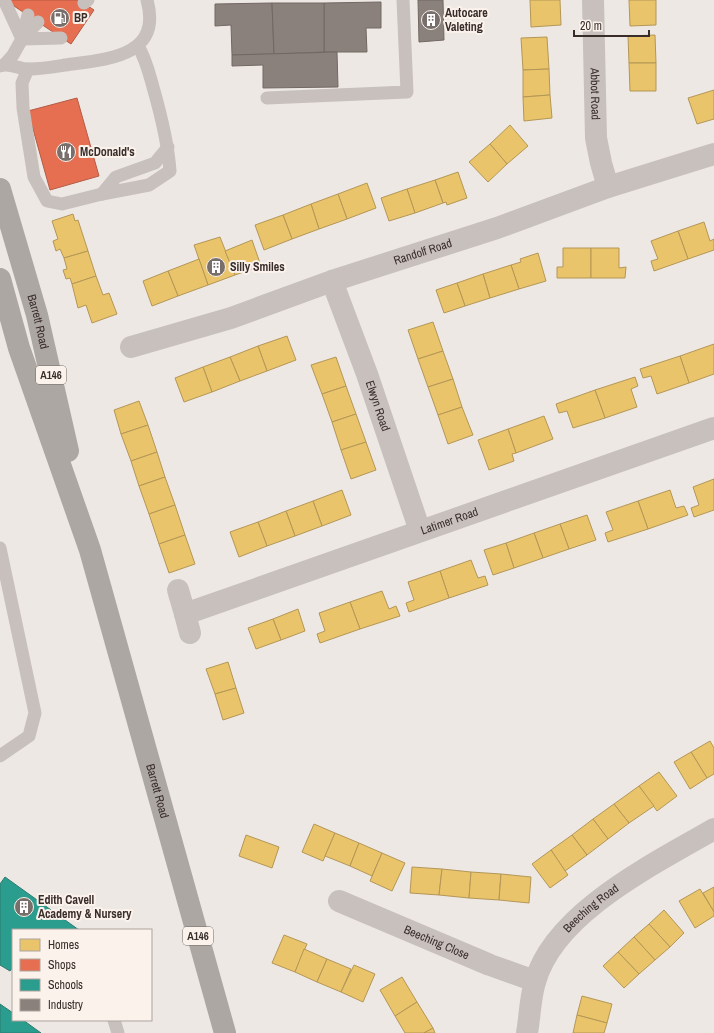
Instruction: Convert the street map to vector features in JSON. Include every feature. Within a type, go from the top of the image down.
[{"type":"highway","name":"Barrett Road","points":[[0,189],[44,343],[90,550],[225,1033]]},
{"type":"highway","name":"Barrett Road","points":[[0,279],[19,348],[90,550]]},
{"type":"street","name":"Abbot Road","points":[[593,0],[596,138],[608,188]]},
{"type":"street","name":"Randolf Road","points":[[131,347],[231,318],[332,281],[497,228],[608,188],[714,154]]},
{"type":"street","name":"Elwyn Road","points":[[332,281],[367,374],[420,531]]},
{"type":"street","name":"Latimer Road","points":[[178,590],[187,624],[420,531],[714,428]]},
{"type":"street","name":"Beeching Road","points":[[527,1033],[535,981],[550,950],[583,912],[622,884],[714,829]]},
{"type":"street","name":"Beeching Close","points":[[339,901],[490,965],[535,981]]},
{"type":"lane","points":[[2,65],[28,70],[102,61],[122,55],[138,46],[146,37],[150,12],[147,0]]},
{"type":"lane","points":[[267,98],[407,92],[403,0]]},
{"type":"lane","points":[[9,3],[22,39]]},
{"type":"lane","points":[[0,16],[22,39]]},
{"type":"lane","points":[[2,65],[13,55],[33,18]]},
{"type":"lane","points":[[22,39],[56,34]]},
{"type":"lane","points":[[28,70],[22,83],[23,108],[34,177],[47,201],[62,204],[102,194],[149,185],[170,171],[168,147],[144,56],[138,46]]},
{"type":"lane","points":[[102,194],[116,177],[155,163],[168,147]]},
{"type":"lane","points":[[0,548],[35,712],[29,736],[0,756]]},
{"type":"lane","points":[[114,1021],[118,1033]]},
{"type":"building: Homes","points":[[530,0],[560,0],[561,25],[531,27]]},
{"type":"building: Homes","points":[[629,0],[656,0],[656,25],[630,26]]},
{"type":"building: Homes","points":[[655,35],[656,63],[629,63],[628,36]]},
{"type":"building: Homes","points":[[547,37],[549,69],[523,70],[521,38]]},
{"type":"building: Homes","points":[[629,63],[656,63],[656,91],[630,91]]},
{"type":"building: Homes","points":[[549,69],[550,95],[523,97],[523,70]]},
{"type":"building: Homes","points":[[714,90],[714,119],[697,124],[688,98]]},
{"type":"building: Homes","points":[[550,95],[552,118],[524,121],[523,97]]},
{"type":"building: Homes","points":[[510,125],[528,146],[507,164],[490,144]]},
{"type":"building: Homes","points":[[490,144],[507,164],[488,182],[469,162]]},
{"type":"building: Homes","points":[[458,172],[467,198],[447,205],[446,202],[443,203],[435,180]]},
{"type":"building: Homes","points":[[435,180],[443,203],[415,213],[407,189]]},
{"type":"building: Homes","points":[[367,183],[376,208],[347,219],[338,194]]},
{"type":"building: Homes","points":[[407,189],[415,213],[389,221],[381,198]]},
{"type":"building: Homes","points":[[338,194],[347,219],[319,229],[311,204]]},
{"type":"building: Homes","points":[[311,204],[319,229],[292,239],[283,215]]},
{"type":"building: Homes","points":[[73,214],[75,221],[78,220],[88,251],[64,258],[60,249],[56,251],[53,241],[58,239],[52,221]]},
{"type":"building: Homes","points":[[283,215],[292,239],[264,250],[255,225]]},
{"type":"building: Homes","points":[[704,222],[710,241],[714,239],[714,250],[688,259],[678,231]]},
{"type":"building: Homes","points":[[678,231],[688,259],[654,271],[651,261],[658,259],[651,241]]},
{"type":"building: Homes","name":"Silly Smiles","points":[[220,237],[235,275],[208,285],[194,245]]},
{"type":"building: Homes","points":[[252,240],[261,266],[235,275],[225,251]]},
{"type":"building: Homes","points":[[563,248],[591,248],[591,278],[557,278],[557,267],[563,267]]},
{"type":"building: Homes","points":[[591,248],[619,248],[619,268],[626,267],[625,278],[591,278]]},
{"type":"building: Homes","points":[[88,251],[96,276],[72,284],[70,278],[66,279],[63,270],[67,269],[64,258]]},
{"type":"building: Homes","points":[[538,253],[546,281],[519,289],[511,265],[521,262],[520,259]]},
{"type":"building: Homes","points":[[199,259],[208,285],[178,296],[168,271]]},
{"type":"building: Homes","points":[[511,265],[519,289],[490,298],[483,274]]},
{"type":"building: Homes","points":[[168,271],[178,296],[152,306],[143,281]]},
{"type":"building: Homes","points":[[483,274],[490,298],[465,306],[457,283]]},
{"type":"building: Homes","points":[[96,276],[103,295],[109,293],[117,314],[92,323],[86,305],[78,308],[72,284]]},
{"type":"building: Homes","points":[[457,283],[465,306],[444,313],[436,290]]},
{"type":"building: Homes","points":[[433,322],[443,351],[418,359],[408,330]]},
{"type":"building: Homes","points":[[287,336],[296,360],[267,371],[258,346]]},
{"type":"building: Homes","points":[[714,344],[714,374],[689,383],[680,356]]},
{"type":"building: Homes","points":[[258,346],[267,371],[240,381],[230,357]]},
{"type":"building: Homes","points":[[443,351],[453,379],[428,387],[418,359]]},
{"type":"building: Homes","points":[[680,356],[689,383],[657,394],[651,376],[643,378],[640,369]]},
{"type":"building: Homes","points":[[230,357],[240,381],[212,392],[203,367]]},
{"type":"building: Homes","points":[[336,357],[346,386],[322,394],[311,365]]},
{"type":"building: Homes","points":[[203,367],[212,392],[184,402],[175,378]]},
{"type":"building: Homes","points":[[635,377],[638,386],[631,389],[637,407],[605,418],[595,390]]},
{"type":"building: Homes","points":[[453,379],[462,407],[438,415],[428,387]]},
{"type":"building: Homes","points":[[346,386],[356,414],[332,422],[322,394]]},
{"type":"building: Homes","points":[[595,390],[605,418],[573,428],[567,411],[559,413],[556,404]]},
{"type":"building: Homes","points":[[139,401],[148,425],[121,434],[114,410]]},
{"type":"building: Homes","points":[[462,407],[473,435],[448,444],[438,415]]},
{"type":"building: Homes","points":[[356,414],[366,442],[341,450],[332,422]]},
{"type":"building: Homes","points":[[544,416],[553,439],[516,453],[508,429]]},
{"type":"building: Homes","points":[[148,425],[157,452],[131,461],[121,434]]},
{"type":"building: Homes","points":[[508,429],[516,453],[512,454],[514,461],[489,470],[478,440]]},
{"type":"building: Homes","points":[[366,442],[376,470],[351,479],[341,450]]},
{"type":"building: Homes","points":[[157,452],[165,477],[139,486],[131,461]]},
{"type":"building: Homes","points":[[165,477],[175,505],[149,514],[139,486]]},
{"type":"building: Homes","points":[[714,479],[714,510],[694,517],[691,508],[699,505],[693,487]]},
{"type":"building: Homes","points":[[342,490],[351,515],[322,526],[313,501]]},
{"type":"building: Homes","points":[[670,490],[676,508],[684,506],[688,515],[648,529],[638,501]]},
{"type":"building: Homes","points":[[313,501],[322,526],[295,536],[286,511]]},
{"type":"building: Homes","points":[[638,501],[648,529],[608,542],[605,533],[613,530],[606,512]]},
{"type":"building: Homes","points":[[175,505],[185,535],[159,544],[149,514]]},
{"type":"building: Homes","points":[[286,511],[295,536],[267,546],[258,522]]},
{"type":"building: Homes","points":[[587,515],[596,540],[569,549],[560,524]]},
{"type":"building: Homes","points":[[258,522],[267,546],[239,557],[230,532]]},
{"type":"building: Homes","points":[[560,524],[569,549],[543,558],[534,533]]},
{"type":"building: Homes","points":[[534,533],[543,558],[514,568],[506,543]]},
{"type":"building: Homes","points":[[185,535],[195,564],[169,573],[159,544]]},
{"type":"building: Homes","points":[[506,543],[514,568],[493,575],[484,550]]},
{"type":"building: Homes","points":[[471,560],[478,578],[485,576],[488,585],[449,598],[440,571]]},
{"type":"building: Homes","points":[[440,571],[449,598],[409,612],[406,603],[414,600],[408,582]]},
{"type":"building: Homes","points":[[382,591],[389,609],[396,606],[400,616],[360,629],[350,602]]},
{"type":"building: Homes","points":[[350,602],[360,629],[320,643],[317,634],[325,631],[319,613]]},
{"type":"building: Homes","points":[[298,609],[305,631],[281,640],[273,619]]},
{"type":"building: Homes","points":[[273,619],[281,640],[256,649],[248,628]]},
{"type":"building: Homes","points":[[228,662],[236,688],[215,694],[206,669]]},
{"type":"building: Homes","points":[[236,688],[244,713],[223,720],[215,694]]},
{"type":"building: Homes","points":[[710,741],[714,748],[714,774],[707,778],[691,752]]},
{"type":"building: Homes","points":[[691,752],[707,778],[690,789],[674,762]]},
{"type":"building: Homes","points":[[659,772],[677,796],[657,811],[639,786]]},
{"type":"building: Homes","points":[[639,786],[654,806],[629,823],[614,804]]},
{"type":"building: Homes","points":[[614,804],[629,823],[608,839],[593,819]]},
{"type":"building: Homes","points":[[593,819],[608,839],[587,855],[572,835]]},
{"type":"building: Homes","points":[[314,824],[335,833],[323,861],[302,852]]},
{"type":"building: Homes","points":[[335,833],[359,843],[350,866],[325,856]]},
{"type":"building: Homes","points":[[246,835],[279,847],[272,868],[239,856]]},
{"type":"building: Homes","points":[[572,835],[587,855],[565,871],[551,850]]},
{"type":"building: Homes","points":[[359,843],[382,853],[372,876],[350,866]]},
{"type":"building: Homes","points":[[551,850],[568,875],[550,888],[532,864]]},
{"type":"building: Homes","points":[[382,853],[405,863],[392,891],[370,881]]},
{"type":"building: Homes","points":[[412,867],[442,869],[439,895],[410,893]]},
{"type":"building: Homes","points":[[442,869],[471,872],[469,898],[439,895]]},
{"type":"building: Homes","points":[[471,872],[501,874],[499,900],[469,898]]},
{"type":"building: Homes","points":[[501,874],[531,877],[529,903],[499,900]]},
{"type":"building: Homes","points":[[714,887],[714,912],[703,893]]},
{"type":"building: Homes","points":[[700,889],[714,912],[714,916],[695,928],[679,901]]},
{"type":"building: Homes","points":[[664,910],[684,933],[670,947],[649,924]]},
{"type":"building: Homes","points":[[649,924],[670,947],[655,960],[634,937]]},
{"type":"building: Homes","points":[[284,935],[307,944],[295,972],[272,963]]},
{"type":"building: Homes","points":[[634,937],[655,960],[639,974],[618,952]]},
{"type":"building: Homes","points":[[304,949],[327,959],[317,982],[295,972]]},
{"type":"building: Homes","points":[[618,952],[639,974],[624,988],[603,966]]},
{"type":"building: Homes","points":[[327,959],[351,969],[341,992],[317,982]]},
{"type":"building: Homes","points":[[354,965],[375,974],[363,1002],[341,992]]},
{"type":"building: Homes","points":[[402,977],[417,1002],[395,1016],[380,990]]},
{"type":"building: Homes","points":[[582,996],[612,1004],[607,1023],[577,1015]]},
{"type":"building: Homes","points":[[417,1002],[433,1028],[424,1033],[405,1033],[395,1016]]},
{"type":"building: Homes","points":[[577,1015],[607,1023],[604,1033],[573,1033]]},
{"type":"building: Homes","points":[[433,1028],[435,1033],[424,1033]]},
{"type":"building: Shops","name":"BP","points":[[5,0],[79,0],[94,10],[71,44]]},
{"type":"building: Shops","name":"McDonald's","points":[[77,98],[99,176],[50,190],[28,111]]},
{"type":"building: Schools","name":"Edith Cavell Academy & Nursery","points":[[5,877],[78,929],[12,929],[12,968],[10,971],[0,965],[0,884]]},
{"type":"building: Schools","points":[[0,1004],[12,1012],[12,1021],[24,1021],[41,1033],[0,1033]]},
{"type":"building: Industry","name":"Autocare Valeting","points":[[418,0],[443,0],[444,40],[419,42]]},
{"type":"building: Industry","points":[[381,2],[381,28],[366,28],[367,52],[324,52],[324,3]]},
{"type":"building: Industry","points":[[272,3],[274,54],[232,55],[231,25],[215,26],[215,4]]},
{"type":"building: Industry","points":[[272,3],[324,3],[324,52],[274,54]]},
{"type":"building: Industry","points":[[337,52],[338,87],[263,88],[263,65],[232,66],[232,55]]},
{"type":"place","name":"BP","points":[[60,18]]},
{"type":"place","name":"Autocare Valeting","points":[[431,20]]},
{"type":"place","name":"McDonald's","points":[[66,152]]},
{"type":"place","name":"Silly Smiles","points":[[216,267]]},
{"type":"place","name":"Edith Cavell Academy & Nursery","points":[[24,907]]}]
